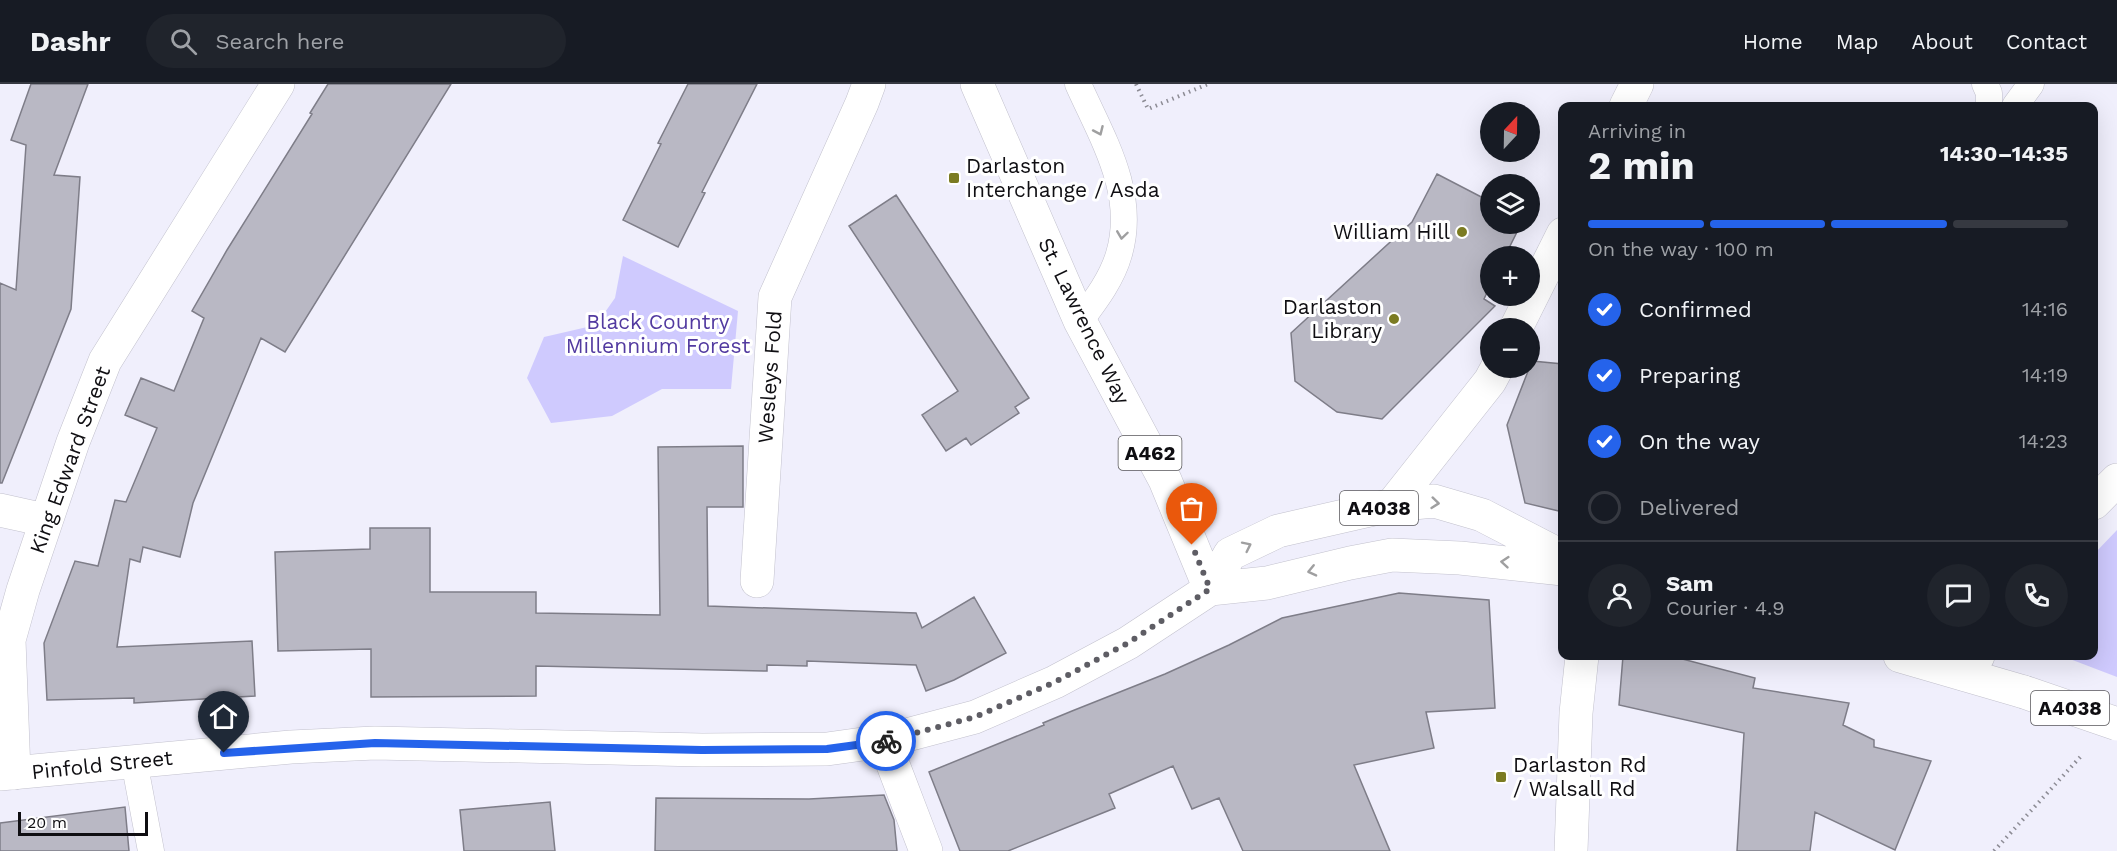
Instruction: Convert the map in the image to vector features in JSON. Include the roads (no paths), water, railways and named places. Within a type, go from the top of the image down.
[{"type":"main road","name":"King Edward Street","points":[[7,774],[9,640],[45,520],[73,442],[105,361],[278,84]]},
{"type":"main road","name":"Wesleys Fold","points":[[757,581],[775,297],[862,103],[868,84]]},
{"type":"main road","name":"St. Lawrence Way","points":[[977,84],[1080,321],[1165,480],[1210,589]]},
{"type":"main road","points":[[1628,102],[1637,84]]},
{"type":"main road","points":[[1521,318],[1558,244]]},
{"type":"main road","points":[[1392,505],[1492,378]]},
{"type":"main road","points":[[2098,498],[2117,480]]},
{"type":"main road","name":"A4038","points":[[1210,589],[1230,554],[1278,531],[1392,505],[1434,501],[1482,515],[1558,554]]},
{"type":"main road","points":[[0,510],[45,520]]},
{"type":"main road","name":"A4038","points":[[1210,589],[1267,582],[1392,555],[1460,558],[1558,568]]},
{"type":"main road","name":"Pinfold Street","points":[[7,774],[291,747],[375,743],[702,750],[827,749],[884,741],[975,717],[1055,682],[1128,643],[1210,589]]},
{"type":"main road","points":[[1571,851],[1575,713],[1582,660]]},
{"type":"main road","name":"A4038","points":[[1932,660],[1971,665],[2024,692],[2117,724]]},
{"type":"main road","points":[[884,741],[927,851]]},
{"type":"lane","points":[[1078,84],[1120,177],[1125,211],[1119,254],[1103,290],[1080,321]]},
{"type":"lane","points":[[1985,84],[1989,93],[1989,102]]},
{"type":"lane","points":[[2018,102],[2031,84]]},
{"type":"lane","points":[[134,761],[151,851]]},
{"type":"place","name":"Darlaston Interchange / Asda","points":[[954,178]]},
{"type":"place","name":"William Hill","points":[[1462,232]]},
{"type":"place","name":"Darlaston Library","points":[[1394,319]]},
{"type":"place","name":"Darlaston Rd / Walsall Rd","points":[[1501,777]]},
{"type":"park label","name":"Black Country Millennium Forest","points":[[658,334]]}]
